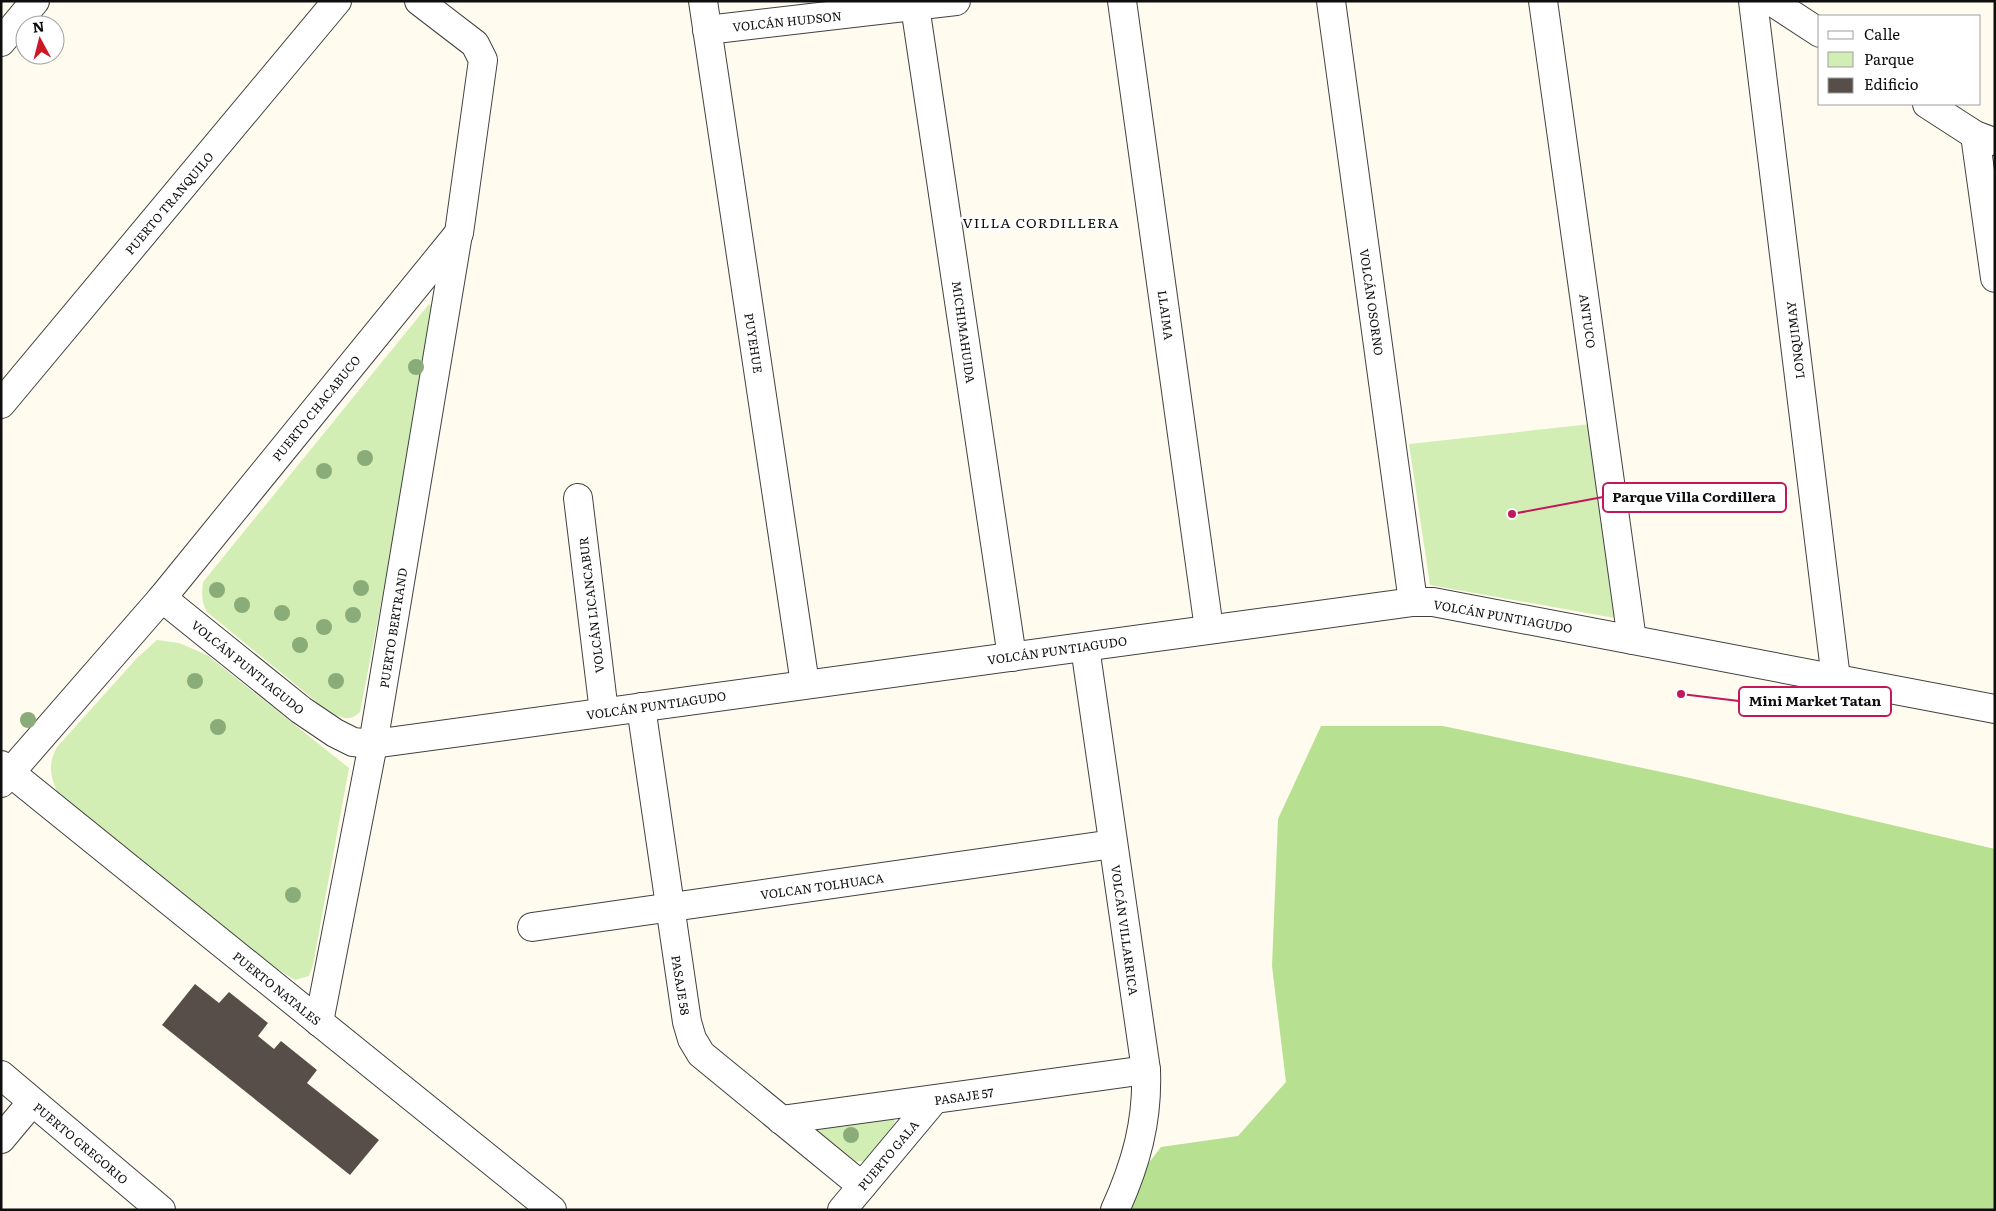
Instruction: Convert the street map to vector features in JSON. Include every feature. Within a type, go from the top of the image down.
[{"type":"street","points":[[1,42],[35,1]]},
{"type":"street","name":"PUERTO TRANQUILO","points":[[1,404],[336,1]]},
{"type":"street","points":[[418,1],[475,44],[483,60],[459,233]]},
{"type":"street","name":"PUYEHUE","points":[[703,1],[805,684]]},
{"type":"street","name":"VOLCÁN HUDSON","points":[[707,30],[956,1]]},
{"type":"street","name":"LLAIMA","points":[[1122,1],[1209,629]]},
{"type":"street","name":"VOLCÁN OSORNO","points":[[1331,1],[1413,602]]},
{"type":"street","name":"ANTUCO","points":[[1543,1],[1632,640]]},
{"type":"street","name":"LONQUIMAY","points":[[1753,1],[1836,679]]},
{"type":"street","points":[[1771,1],[1818,32]]},
{"type":"street","name":"MICHIMAHUIDA","points":[[916,6],[1012,657]]},
{"type":"street","points":[[1930,105],[1985,138],[1995,278]]},
{"type":"street","name":"PUERTO CHACABUCO","points":[[4,774],[162,598],[459,233]]},
{"type":"street","name":"PUERTO BERTRAND","points":[[319,1022],[373,744],[459,233]]},
{"type":"street","name":"VOLCÁN LICANCABUR","points":[[578,498],[604,712]]},
{"type":"street","name":"VOLCÁN PUNTIAGUDO","points":[[162,598],[300,710],[335,733],[353,742],[373,744],[1413,602],[1434,602],[1995,709]]},
{"type":"street","name":"VOLCÁN VILLARRICA","points":[[1085,646],[1146,1070],[1146,1108],[1141,1139],[1127,1183],[1115,1210]]},
{"type":"street","name":"PASAJE 58","points":[[641,707],[687,1022],[692,1039],[701,1054],[862,1186]]},
{"type":"street","name":"PUERTO NATALES","points":[[4,774],[319,1022],[552,1210]]},
{"type":"street","name":"VOLCAN TOLHUACA","points":[[532,927],[1113,844]]},
{"type":"street","name":"PASAJE 57","points":[[782,1120],[1146,1070]]},
{"type":"street","name":"PUERTO GREGORIO","points":[[1,1075],[161,1210]]},
{"type":"street","name":"PUERTO GALA","points":[[842,1210],[934,1100]]},
{"type":"street","points":[[1,1138],[32,1102]]},
{"type":"green space","points":[[429,304],[436,309],[434,328],[360,712],[353,717],[342,718],[330,713],[207,612],[202,594],[203,582]]},
{"type":"green space","points":[[1591,424],[1620,619],[1430,585],[1409,444]]},
{"type":"green space","points":[[157,640],[179,643],[207,655],[349,768],[313,965],[309,976],[295,980],[276,968],[59,798],[51,772],[52,761],[57,747],[137,658]]},
{"type":"green space","points":[[1321,726],[1443,726],[1690,778],[1995,849],[1995,1210],[1124,1210],[1138,1177],[1161,1147],[1238,1136],[1286,1082],[1272,966],[1278,819]]},
{"type":"green space","points":[[887,1116],[894,1119],[895,1125],[866,1160],[859,1162],[845,1158],[815,1133],[816,1128]]},
{"type":"building","points":[[195,984],[219,1003],[229,992],[268,1023],[258,1036],[274,1049],[281,1041],[317,1070],[307,1083],[379,1140],[350,1175],[162,1025]]},
{"type":"place","name":"Parque Villa Cordillera","points":[[1512,514]]},
{"type":"place","name":"Mini Market Tatan","points":[[1681,694]]},
{"type":"district","name":"VILLA CORDILLERA","points":[[1041,222]]}]
